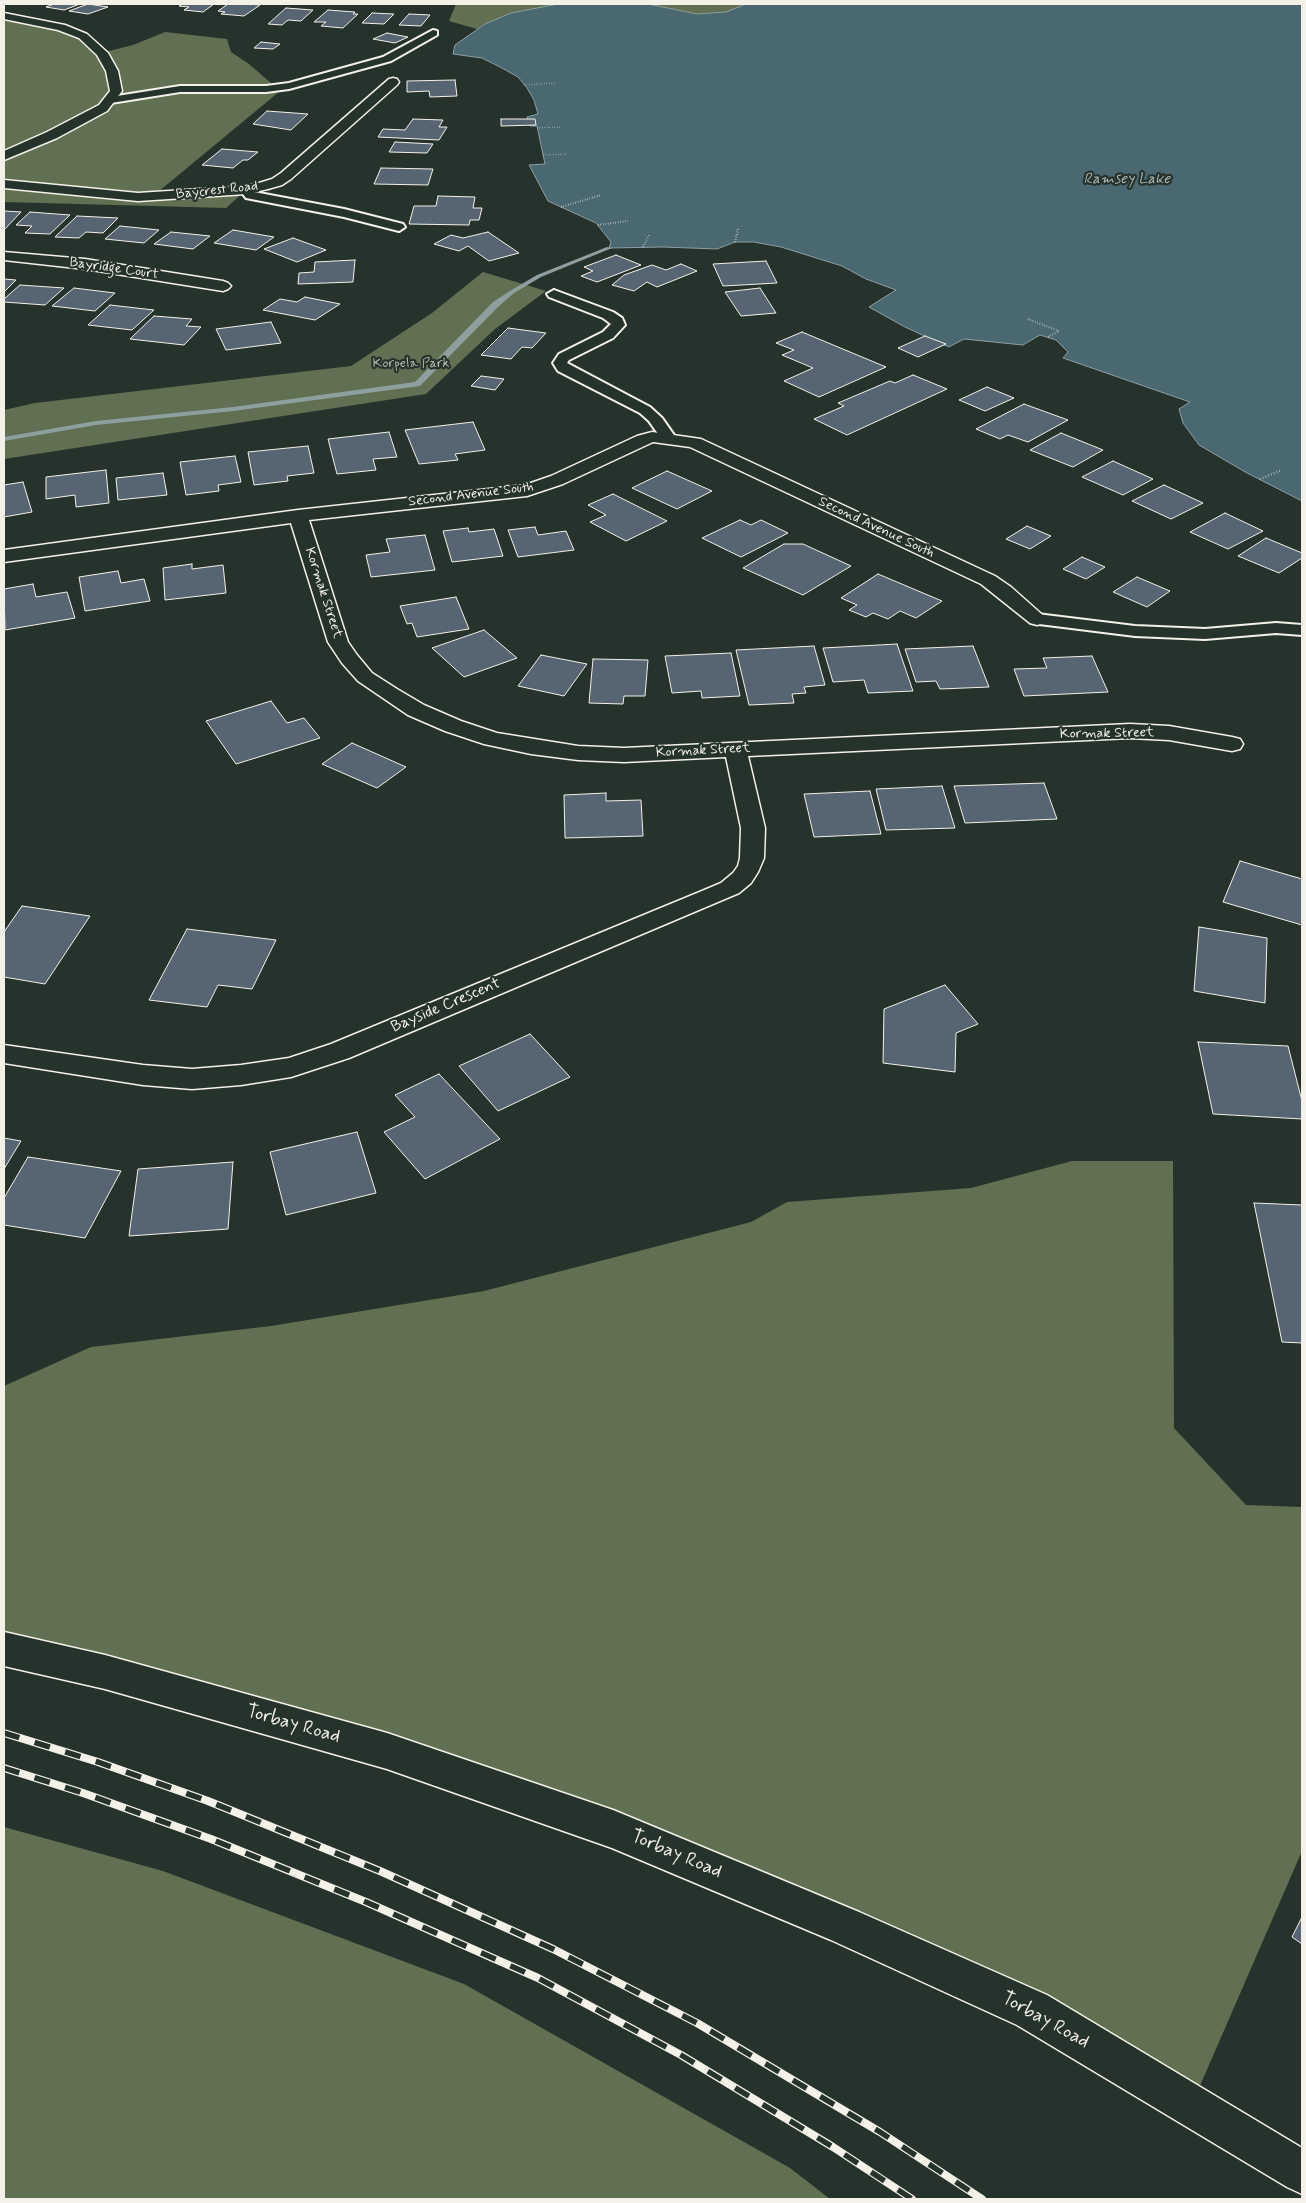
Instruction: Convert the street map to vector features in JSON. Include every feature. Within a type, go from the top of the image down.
[{"type":"street","points":[[4,16],[61,27],[90,40],[102,53],[112,71],[116,91],[103,108],[4,156]]},
{"type":"street","name":"Baycrest Road","points":[[4,184],[138,197],[246,190],[277,182],[393,82]]},
{"type":"street","name":"Bayridge Court","points":[[4,256],[85,264],[224,286]]},
{"type":"street","name":"Second Avenue South","points":[[4,556],[298,516],[539,487],[643,440],[668,438],[695,443],[988,580],[1004,591],[1037,620]]},
{"type":"street","name":"Kormak Street","points":[[298,516],[342,648],[349,659],[365,677],[416,710],[452,726],[492,739],[531,747],[578,753],[624,755],[1130,731],[1169,733],[1232,744]]},
{"type":"street","name":"Bayside Crescent","points":[[4,1054],[143,1075],[192,1079],[241,1075],[291,1067],[340,1051],[702,900],[730,888],[742,878],[750,867],[752,858],[753,828],[735,749]]},
{"type":"street","name":"Torbay Road","points":[[4,1649],[105,1672],[387,1751],[613,1828],[845,1926],[1032,2010],[1302,2172]]},
{"type":"lane","points":[[111,100],[180,89],[258,89],[289,86],[327,77],[387,58],[433,33]]},
{"type":"lane","points":[[246,190],[250,194],[266,199],[344,213],[399,227]]},
{"type":"lane","points":[[554,294],[608,315],[617,320],[618,325],[608,335],[564,357],[560,363],[563,368],[645,410],[655,418],[668,438]]},
{"type":"lane","points":[[1037,620],[1135,631],[1205,634],[1276,628],[1302,630]]},
{"type":"path","points":[[524,85],[555,83]]},
{"type":"path","points":[[537,128],[561,127]]},
{"type":"path","points":[[543,155],[568,154]]},
{"type":"path","points":[[561,207],[602,195]]},
{"type":"path","points":[[598,225],[628,221]]},
{"type":"path","points":[[736,242],[738,230]]},
{"type":"path","points":[[643,247],[648,235]]},
{"type":"path","points":[[1028,319],[1059,330],[1048,337]]},
{"type":"path","points":[[1260,479],[1282,470]]},
{"type":"green space","points":[[456,4],[558,4],[511,13],[477,29],[449,21]]},
{"type":"green space","points":[[648,4],[746,4],[726,12],[697,14]]},
{"type":"green space","points":[[4,17],[72,31],[101,53],[133,45],[165,32],[227,39],[231,52],[249,64],[280,91],[152,197],[245,191],[226,208],[4,202]]},
{"type":"green space","name":"Korpela Park","points":[[483,272],[546,291],[495,329],[426,394],[4,459],[4,410],[35,403],[351,366],[432,313]]},
{"type":"green space","points":[[1072,1161],[1173,1161],[1174,1428],[1246,1505],[1302,1507],[1302,1851],[1189,2111],[1030,2015],[611,1833],[103,1676],[4,1654],[4,1386],[91,1347],[271,1326],[484,1291],[751,1222],[787,1202],[971,1188]]},
{"type":"green space","points":[[4,1827],[163,1871],[464,1984],[790,2168],[830,2199],[4,2199]]},
{"type":"water","name":"Ramsey Lake","points":[[558,4],[648,4],[697,14],[726,12],[746,4],[1302,4],[1302,501],[1247,473],[1199,445],[1183,423],[1179,409],[1190,402],[1063,358],[1068,352],[1056,340],[1040,335],[1023,345],[964,339],[949,347],[905,327],[869,307],[896,290],[866,279],[842,266],[781,247],[754,242],[735,242],[717,249],[609,248],[611,242],[596,223],[548,201],[529,165],[545,164],[537,126],[530,126],[527,117],[538,114],[534,100],[527,88],[518,77],[482,58],[453,54],[455,45],[485,24],[511,13]]},
{"type":"building","points":[[54,4],[80,4],[64,10],[46,7]]},
{"type":"building","points":[[88,4],[108,7],[88,14],[69,11]]},
{"type":"building","points":[[183,4],[214,4],[203,12],[184,10],[189,7],[179,6]]},
{"type":"building","points":[[228,4],[260,5],[244,16],[221,14],[225,12],[218,11]]},
{"type":"building","points":[[286,8],[313,10],[301,21],[288,20],[282,25],[268,24]]},
{"type":"building","points":[[328,10],[355,12],[353,14],[358,14],[343,28],[321,26],[326,22],[314,22]]},
{"type":"building","points":[[372,13],[394,14],[384,24],[362,23]]},
{"type":"building","points":[[409,14],[430,15],[421,26],[399,25]]},
{"type":"building","points":[[387,33],[408,37],[395,43],[373,39]]},
{"type":"building","points":[[261,42],[280,44],[273,49],[254,48]]},
{"type":"building","points":[[455,80],[457,96],[430,97],[429,91],[407,92],[407,81]]},
{"type":"building","points":[[267,111],[308,114],[291,130],[253,124]]},
{"type":"building","points":[[413,119],[443,120],[439,127],[447,127],[439,140],[378,137],[383,129],[405,130]]},
{"type":"building","points":[[501,119],[535,119],[536,125],[501,126]]},
{"type":"building","points":[[395,142],[433,144],[427,153],[389,152]]},
{"type":"building","points":[[222,149],[258,152],[233,168],[202,165]]},
{"type":"building","points":[[381,168],[433,169],[428,185],[374,184]]},
{"type":"building","points":[[438,196],[475,197],[473,208],[482,208],[479,220],[470,220],[469,225],[409,224],[414,206],[436,206]]},
{"type":"building","points":[[4,211],[21,212],[4,230]]},
{"type":"building","points":[[30,212],[70,215],[50,234],[25,233],[32,226],[16,225]]},
{"type":"building","points":[[77,216],[118,218],[103,233],[86,232],[79,238],[55,237]]},
{"type":"building","points":[[120,226],[159,230],[144,243],[105,239]]},
{"type":"building","points":[[233,230],[274,237],[256,250],[214,243]]},
{"type":"building","points":[[171,232],[210,236],[193,249],[154,244]]},
{"type":"building","points":[[488,232],[519,253],[489,261],[468,246],[459,251],[434,244],[451,235],[463,238]]},
{"type":"building","points":[[293,238],[326,250],[297,262],[264,249]]},
{"type":"building","points":[[616,255],[641,265],[597,282],[581,276],[593,271],[584,267]]},
{"type":"building","points":[[355,260],[353,282],[298,284],[299,273],[314,272],[315,262]]},
{"type":"building","points":[[766,261],[777,283],[723,286],[713,264]]},
{"type":"building","points":[[681,264],[697,271],[657,287],[647,282],[634,291],[612,285],[624,275],[652,265],[666,270]]},
{"type":"building","points":[[4,279],[16,280],[4,292]]},
{"type":"building","points":[[20,285],[64,288],[45,305],[4,302],[4,299]]},
{"type":"building","points":[[74,288],[115,293],[95,311],[52,306]]},
{"type":"building","points":[[760,288],[776,313],[741,316],[725,292]]},
{"type":"building","points":[[305,297],[340,304],[315,320],[263,310],[280,299],[297,302]]},
{"type":"building","points":[[110,305],[154,310],[132,330],[88,325]]},
{"type":"building","points":[[154,316],[192,319],[186,326],[201,327],[184,345],[130,339]]},
{"type":"building","points":[[271,322],[281,343],[226,350],[216,329]]},
{"type":"building","points":[[508,328],[546,333],[532,348],[522,347],[511,359],[481,355]]},
{"type":"building","points":[[802,332],[886,367],[819,397],[784,381],[813,368],[782,355],[794,350],[776,343]]},
{"type":"building","points":[[925,336],[946,344],[918,357],[898,348]]},
{"type":"building","points":[[913,375],[947,389],[847,435],[814,419],[844,406],[838,403],[890,381],[895,383]]},
{"type":"building","points":[[481,376],[504,379],[495,390],[471,386]]},
{"type":"building","points":[[987,387],[1014,398],[985,411],[959,400]]},
{"type":"building","points":[[1024,404],[1068,420],[1028,442],[1008,435],[1000,439],[976,429]]},
{"type":"building","points":[[473,422],[485,450],[455,454],[458,460],[419,464],[405,430]]},
{"type":"building","points":[[389,432],[397,457],[373,459],[376,470],[337,474],[328,439]]},
{"type":"building","points":[[1061,433],[1103,450],[1073,467],[1030,450]]},
{"type":"building","points":[[308,446],[314,473],[287,476],[288,481],[254,485],[248,452]]},
{"type":"building","points":[[235,456],[241,482],[218,485],[219,491],[186,495],[180,462]]},
{"type":"building","points":[[1113,461],[1153,479],[1123,495],[1082,477]]},
{"type":"building","points":[[106,470],[109,503],[76,507],[75,495],[46,499],[46,477]]},
{"type":"building","points":[[667,471],[712,491],[677,509],[632,488]]},
{"type":"building","points":[[163,473],[167,495],[118,500],[116,478]]},
{"type":"building","points":[[23,482],[32,512],[4,517],[4,485]]},
{"type":"building","points":[[1164,485],[1203,503],[1171,519],[1132,501]]},
{"type":"building","points":[[613,494],[667,521],[626,541],[590,522],[606,515],[588,505]]},
{"type":"building","points":[[1225,513],[1263,531],[1228,549],[1190,532]]},
{"type":"building","points":[[740,520],[751,525],[761,520],[788,533],[741,557],[702,538]]},
{"type":"building","points":[[1027,526],[1051,536],[1030,549],[1006,539]]},
{"type":"building","points":[[535,527],[538,535],[566,531],[574,550],[518,557],[508,530]]},
{"type":"building","points":[[468,528],[469,532],[494,529],[503,556],[452,562],[443,531]]},
{"type":"building","points":[[425,535],[435,570],[371,577],[366,555],[390,552],[386,539]]},
{"type":"building","points":[[1266,538],[1302,553],[1302,558],[1279,573],[1238,556]]},
{"type":"building","points":[[784,544],[803,544],[851,566],[803,595],[743,568]]},
{"type":"building","points":[[1082,557],[1105,567],[1086,579],[1063,569]]},
{"type":"building","points":[[192,564],[192,569],[223,565],[226,593],[165,600],[163,568]]},
{"type":"building","points":[[118,571],[121,583],[144,579],[150,601],[85,611],[79,577]]},
{"type":"building","points":[[878,574],[942,601],[916,618],[900,611],[888,619],[873,613],[866,617],[849,610],[857,605],[841,598]]},
{"type":"building","points":[[1137,577],[1170,591],[1147,607],[1113,592]]},
{"type":"building","points":[[33,584],[36,597],[67,592],[75,618],[5,630],[4,589]]},
{"type":"building","points":[[456,597],[469,629],[417,637],[412,623],[407,624],[400,606]]},
{"type":"building","points":[[484,630],[517,658],[464,677],[432,648]]},
{"type":"building","points":[[897,644],[913,691],[868,693],[864,680],[833,682],[823,648]]},
{"type":"building","points":[[814,646],[825,685],[804,687],[806,693],[792,694],[794,703],[749,705],[736,650]]},
{"type":"building","points":[[973,646],[989,687],[940,689],[936,681],[916,682],[905,649]]},
{"type":"building","points":[[731,653],[740,696],[702,698],[701,691],[672,693],[665,656]]},
{"type":"building","points":[[541,655],[587,664],[564,696],[518,686]]},
{"type":"building","points":[[1092,656],[1108,692],[1024,696],[1014,669],[1047,668],[1043,658]]},
{"type":"building","points":[[593,659],[648,660],[645,696],[624,696],[623,704],[589,703]]},
{"type":"building","points":[[271,701],[287,723],[304,718],[320,738],[236,764],[206,721]]},
{"type":"building","points":[[352,743],[406,767],[377,788],[322,764]]},
{"type":"building","points":[[1044,783],[1057,819],[965,823],[954,786]]},
{"type":"building","points":[[942,786],[955,828],[886,830],[876,789]]},
{"type":"building","points":[[870,791],[881,834],[814,837],[804,794]]},
{"type":"building","points":[[606,793],[606,801],[641,800],[643,836],[565,838],[564,795]]},
{"type":"building","points":[[1240,861],[1302,879],[1302,925],[1223,902]]},
{"type":"building","points":[[22,906],[90,916],[45,984],[4,977],[4,932]]},
{"type":"building","points":[[1199,927],[1267,938],[1265,1003],[1194,991]]},
{"type":"building","points":[[187,929],[276,940],[252,989],[218,985],[207,1007],[149,1000]]},
{"type":"building","points":[[945,985],[978,1024],[956,1033],[955,1072],[883,1063],[884,1009]]},
{"type":"building","points":[[530,1034],[570,1077],[498,1111],[459,1066]]},
{"type":"building","points":[[1198,1042],[1288,1046],[1302,1101],[1302,1119],[1213,1114]]},
{"type":"building","points":[[439,1074],[500,1139],[425,1179],[384,1132],[415,1117],[395,1095]]},
{"type":"building","points":[[357,1132],[376,1193],[286,1215],[270,1152]]},
{"type":"building","points":[[4,1138],[21,1141],[4,1169]]},
{"type":"building","points":[[28,1157],[121,1171],[85,1238],[4,1225],[4,1198]]},
{"type":"building","points":[[233,1162],[228,1229],[129,1236],[138,1169]]},
{"type":"building","points":[[1254,1203],[1302,1205],[1302,1343],[1282,1342]]},
{"type":"building","points":[[1302,1917],[1302,1944],[1292,1937]]},
{"type":"waterway","points":[[4,439],[96,423],[233,409],[417,384],[496,304],[512,292],[539,276],[609,248]]},
{"type":"railway","points":[[4,1733],[98,1762],[208,1801],[380,1871],[553,1949],[697,2023],[880,2132],[982,2199]]},
{"type":"railway","points":[[4,1768],[83,1793],[211,1839],[366,1902],[538,1978],[681,2055],[833,2147],[912,2199]]}]
